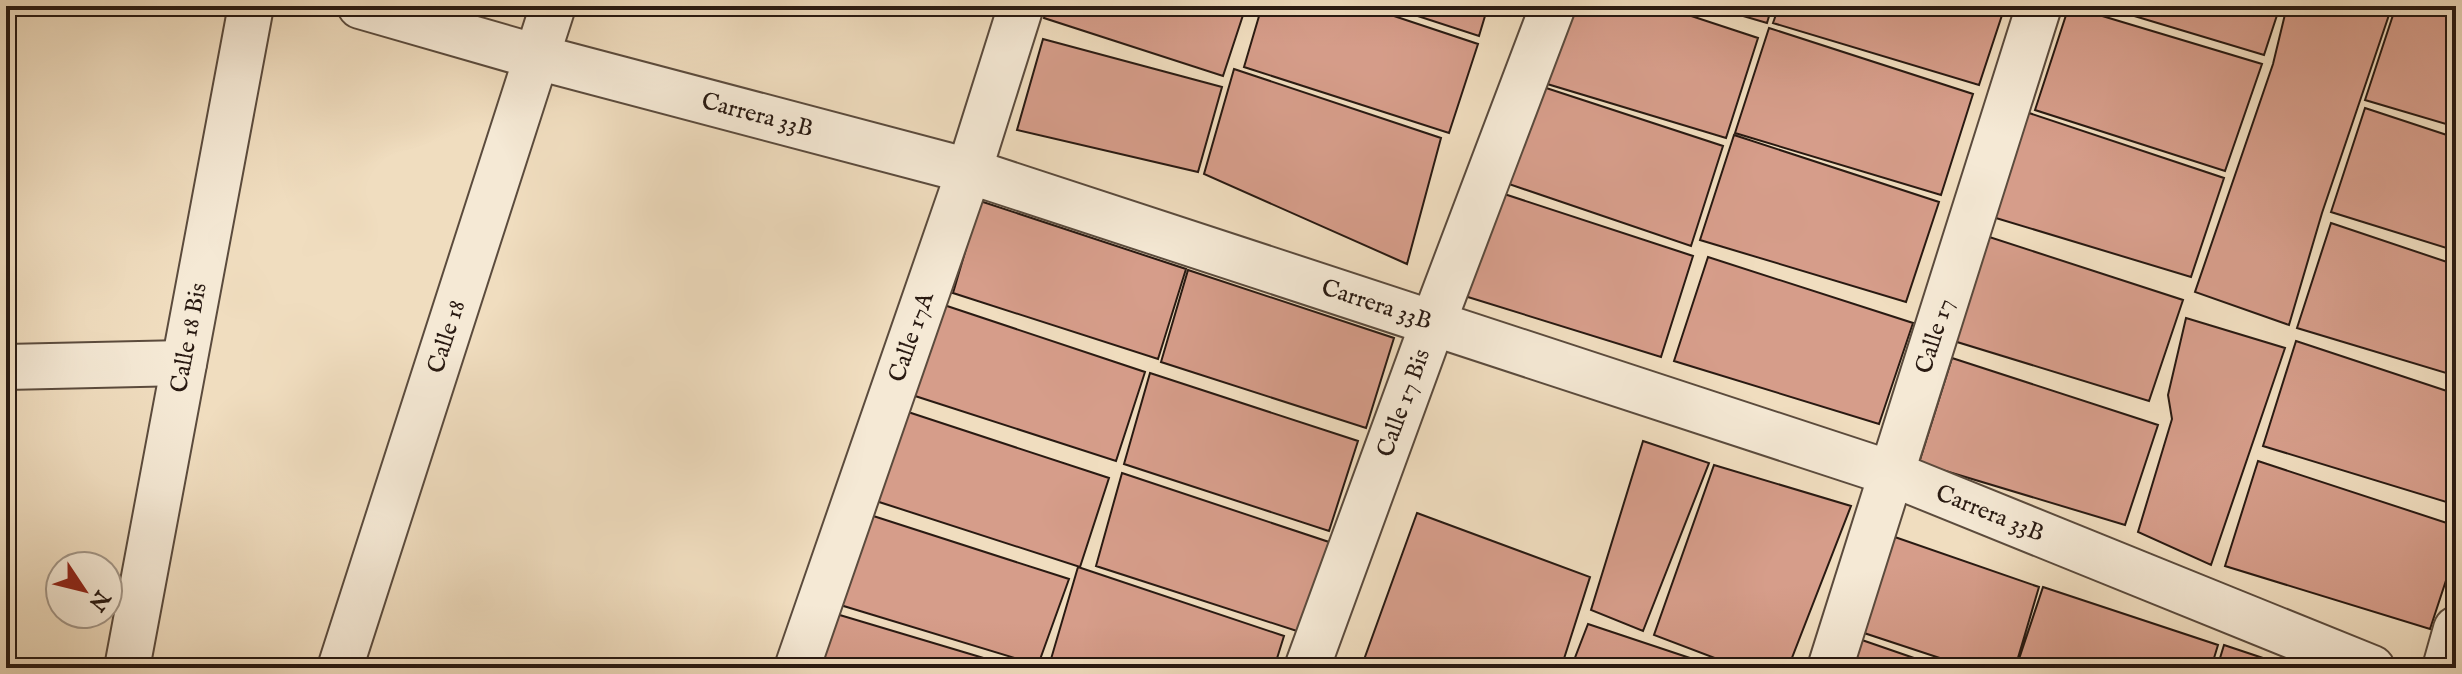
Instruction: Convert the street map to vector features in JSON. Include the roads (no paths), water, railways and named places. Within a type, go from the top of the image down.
[{"type":"street","name":"Calle 18 Bis","points":[[127,668],[251,6]]},
{"type":"street","name":"Carrera 33B","points":[[360,6],[537,57],[969,171],[1890,473],[2372,668]]},
{"type":"street","name":"Calle 18","points":[[340,668],[553,6]]},
{"type":"street","name":"Calle 17A","points":[[797,668],[969,171],[1021,6]]},
{"type":"street","name":"Calle 17 Bis","points":[[1307,668],[1553,6]]},
{"type":"street","name":"Calle 17","points":[[1830,668],[2039,6]]},
{"type":"street","points":[[6,367],[184,363]]},
{"type":"street","points":[[2445,668],[2456,629]]}]
